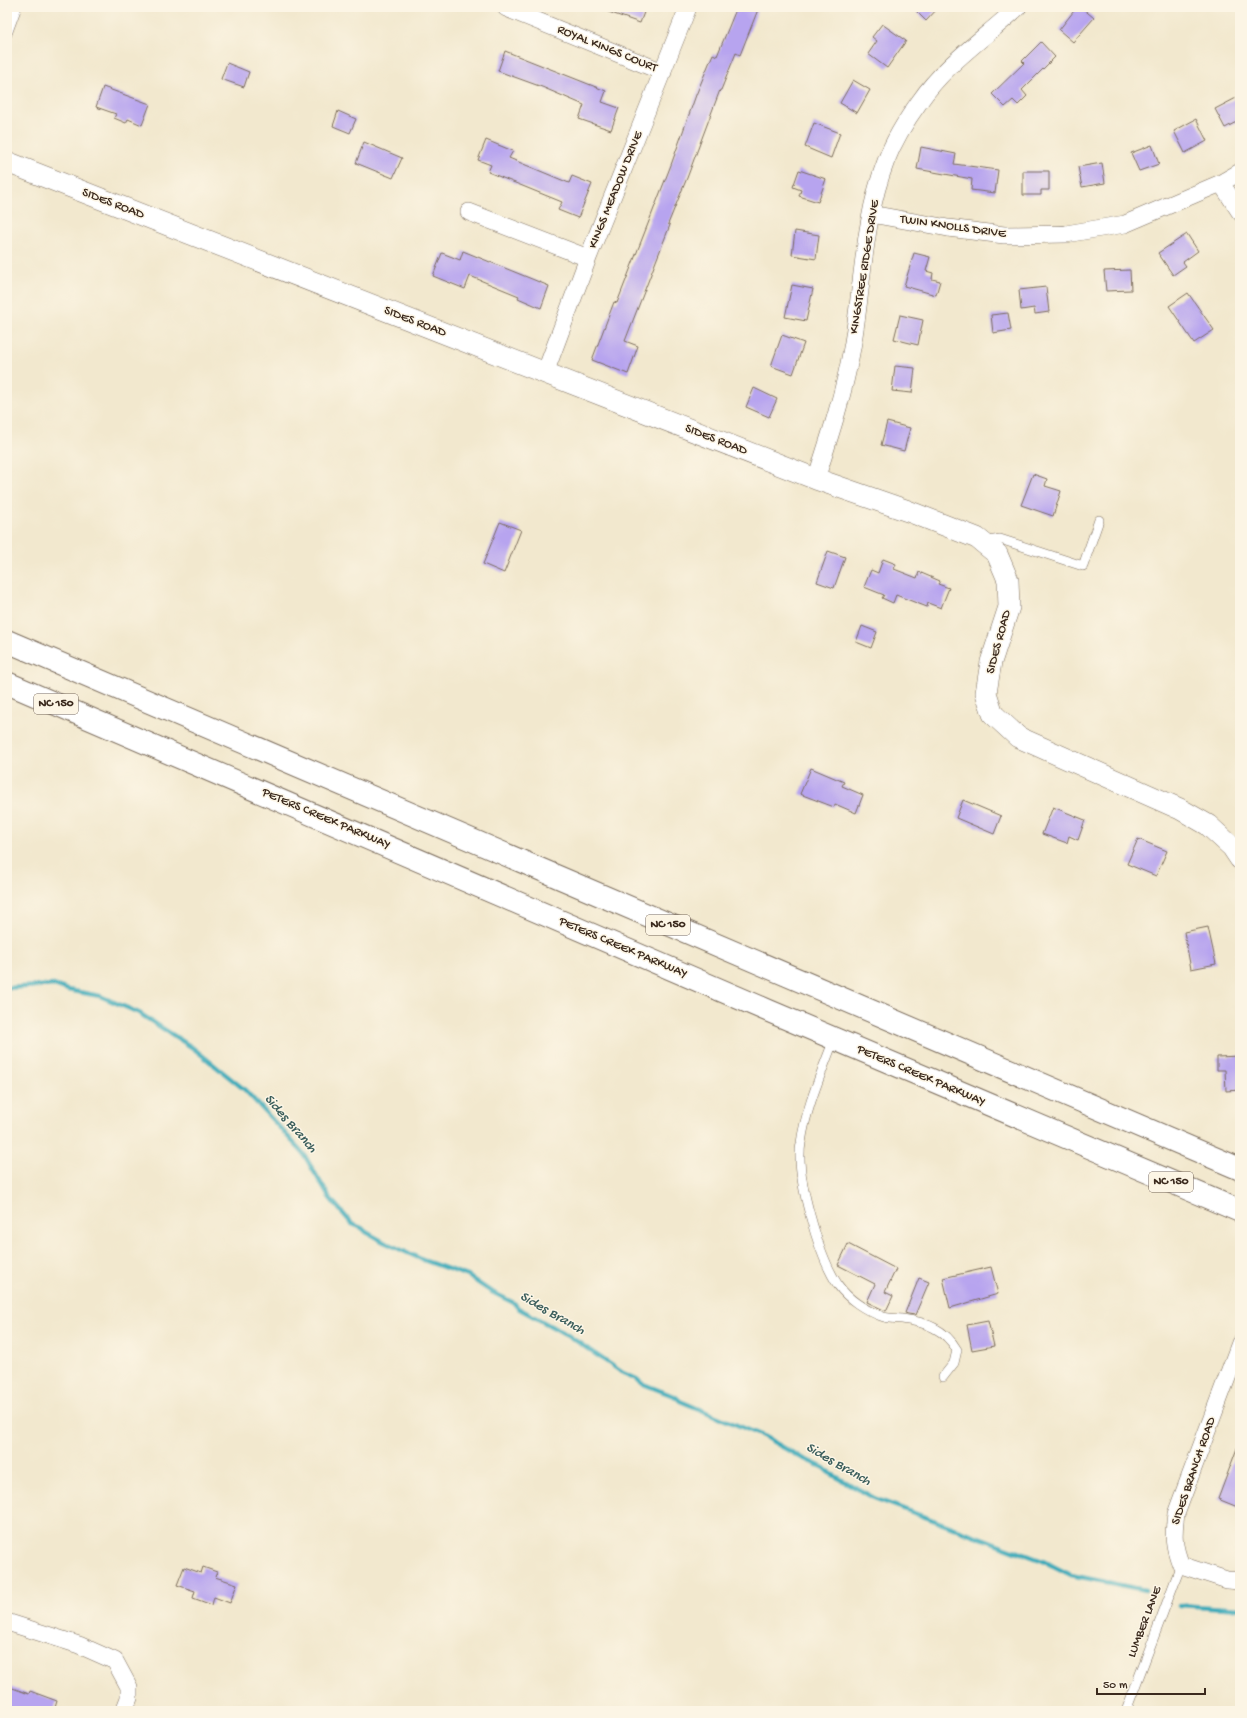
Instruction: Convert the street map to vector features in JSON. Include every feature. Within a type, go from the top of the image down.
[{"type":"main road","points":[[7,628],[96,680]]},
{"type":"main road","name":"NC 150","points":[[7,641],[1240,1169]]},
{"type":"main road","name":"PETERS CREEK PARKWAY","points":[[7,683],[106,724],[834,1039],[1233,1209]]},
{"type":"main road","points":[[7,692],[106,724]]},
{"type":"main road","points":[[1233,1209],[1240,1225]]},
{"type":"street","name":"KINGS MEADOW DRIVE","points":[[545,374],[588,258],[663,72],[687,7]]},
{"type":"street","name":"KINGSTREE RIDGE DRIVE","points":[[816,479],[843,391],[852,348],[871,214],[886,161],[903,127],[921,99],[944,73],[1018,7]]},
{"type":"street","name":"ROYAL KINGS COURT","points":[[506,8],[663,72]]},
{"type":"street","name":"SIDES ROAD","points":[[7,162],[545,374],[816,479],[908,511],[977,538],[997,554],[1008,580],[1009,607],[991,662],[986,693],[993,714],[1018,737],[1180,810],[1208,825],[1232,847],[1240,859]]},
{"type":"street","name":"TWIN KNOLLS DRIVE","points":[[871,214],[948,228],[1004,235],[1066,234],[1126,224],[1221,183],[1240,172]]},
{"type":"street","points":[[1221,183],[1240,212]]},
{"type":"street","points":[[469,212],[588,258]]},
{"type":"street","name":"SIDES BRANCH ROAD","points":[[1181,1565],[1174,1548],[1173,1532],[1176,1514],[1240,1343]]},
{"type":"street","points":[[1181,1565],[1227,1580],[1240,1581]]},
{"type":"street","points":[[7,1622],[79,1645],[115,1661],[129,1687],[129,1698],[124,1711]]},
{"type":"lane","points":[[7,34],[17,7]]},
{"type":"lane","points":[[982,542],[1000,539],[1083,566],[1099,520]]},
{"type":"lane","points":[[834,1039],[805,1121],[800,1144],[801,1168],[806,1200],[826,1264],[838,1286],[859,1306],[883,1317],[924,1323],[951,1339],[958,1350],[954,1363],[943,1377]]},
{"type":"lane","name":"LUMBER LANE","points":[[1126,1711],[1181,1565]]},
{"type":"building","points":[[600,7],[646,7],[640,23],[600,9]]},
{"type":"building","points":[[737,7],[759,7],[740,55],[736,53],[720,90],[625,341],[638,346],[628,374],[592,360],[614,302],[617,303],[671,165],[696,95],[713,54],[717,56]]},
{"type":"building","points":[[912,7],[939,7],[926,21]]},
{"type":"building","points":[[1077,7],[1081,7],[1094,18],[1073,42],[1059,30]]},
{"type":"building","points":[[882,24],[906,41],[887,68],[868,54],[877,41],[872,37]]},
{"type":"building","points":[[1041,42],[1055,57],[1022,90],[1027,96],[1018,105],[1013,100],[1005,107],[992,94],[1024,63],[1022,61]]},
{"type":"building","points":[[505,51],[606,91],[602,102],[619,108],[611,130],[579,119],[584,105],[542,87],[498,71]]},
{"type":"building","points":[[227,63],[249,72],[244,87],[221,79]]},
{"type":"building","points":[[853,80],[870,90],[857,113],[840,103]]},
{"type":"building","points":[[103,87],[150,104],[142,125],[128,119],[126,123],[114,118],[116,114],[96,107]]},
{"type":"building","points":[[1240,96],[1240,120],[1225,128],[1215,109]]},
{"type":"building","points":[[338,111],[356,119],[350,133],[333,126]]},
{"type":"building","points":[[1196,119],[1207,141],[1185,153],[1174,131]]},
{"type":"building","points":[[814,123],[840,133],[831,158],[805,147]]},
{"type":"building","points":[[486,140],[513,151],[509,158],[569,183],[572,176],[592,184],[578,218],[558,210],[562,202],[488,172],[491,165],[478,160]]},
{"type":"building","points":[[364,142],[402,158],[393,178],[356,163]]},
{"type":"building","points":[[1152,145],[1159,164],[1139,171],[1131,153]]},
{"type":"building","points":[[921,147],[956,154],[954,164],[998,170],[995,193],[971,190],[972,179],[917,169]]},
{"type":"building","points":[[1102,163],[1105,183],[1082,187],[1078,167]]},
{"type":"building","points":[[799,170],[826,179],[818,202],[799,196],[801,190],[793,187]]},
{"type":"building","points":[[1023,171],[1049,171],[1049,190],[1041,190],[1041,195],[1023,195]]},
{"type":"building","points":[[795,231],[819,235],[816,259],[792,255]]},
{"type":"building","points":[[1187,234],[1198,251],[1183,262],[1186,266],[1173,275],[1158,253]]},
{"type":"building","points":[[463,251],[549,286],[541,308],[518,298],[519,296],[470,276],[465,289],[433,276],[442,253],[460,260]]},
{"type":"building","points":[[914,253],[930,257],[926,271],[933,273],[932,279],[940,281],[936,295],[904,286]]},
{"type":"building","points":[[1130,270],[1131,290],[1106,291],[1104,271]]},
{"type":"building","points":[[792,285],[813,289],[806,321],[785,317]]},
{"type":"building","points":[[1046,287],[1049,312],[1035,314],[1034,308],[1021,310],[1019,290]]},
{"type":"building","points":[[1188,293],[1214,330],[1194,343],[1169,306]]},
{"type":"building","points":[[1008,313],[1011,330],[993,333],[991,315]]},
{"type":"building","points":[[900,315],[923,320],[918,345],[894,339]]},
{"type":"building","points":[[782,335],[804,343],[793,374],[771,366]]},
{"type":"building","points":[[895,366],[915,368],[912,393],[892,391]]},
{"type":"building","points":[[754,388],[777,399],[769,417],[746,407]]},
{"type":"building","points":[[887,422],[910,428],[904,451],[881,445]]},
{"type":"building","points":[[1033,474],[1047,479],[1045,486],[1061,491],[1053,516],[1021,505]]},
{"type":"building","points":[[500,522],[521,530],[504,573],[483,564]]},
{"type":"building","points":[[828,551],[845,557],[834,588],[817,582]]},
{"type":"building","points":[[883,559],[896,564],[894,569],[917,578],[919,572],[940,581],[938,584],[949,588],[941,608],[928,603],[927,607],[896,595],[893,603],[882,598],[884,595],[864,587],[871,570],[878,573]]},
{"type":"building","points":[[862,626],[877,632],[871,648],[856,642]]},
{"type":"building","points":[[811,768],[844,782],[842,786],[863,795],[856,813],[835,804],[834,807],[800,794]]},
{"type":"building","points":[[963,800],[1001,816],[994,834],[956,818]]},
{"type":"building","points":[[1053,807],[1085,820],[1078,840],[1069,836],[1067,843],[1042,834]]},
{"type":"building","points":[[1138,839],[1167,851],[1156,876],[1127,864]]},
{"type":"building","points":[[1208,927],[1216,964],[1191,969],[1184,932]]},
{"type":"building","points":[[1240,1056],[1240,1090],[1226,1091],[1225,1070],[1217,1070],[1217,1057]]},
{"type":"building","points":[[848,1244],[896,1269],[885,1292],[893,1296],[886,1311],[867,1302],[875,1284],[838,1265]]},
{"type":"building","points":[[991,1267],[998,1294],[950,1308],[943,1278]]},
{"type":"building","points":[[919,1278],[929,1282],[915,1315],[905,1313]]},
{"type":"building","points":[[988,1321],[994,1346],[972,1350],[967,1325]]},
{"type":"building","points":[[1240,1443],[1240,1508],[1218,1499]]},
{"type":"building","points":[[184,1567],[201,1573],[203,1567],[217,1572],[215,1577],[237,1584],[230,1603],[214,1597],[212,1605],[193,1598],[195,1591],[177,1585]]},
{"type":"building","points":[[7,1686],[29,1694],[30,1691],[57,1701],[54,1711],[7,1711]]},
{"type":"waterway","name":"Sides Branch","points":[[7,988],[54,985],[68,990],[100,996],[139,1013],[193,1048],[245,1090],[303,1153],[329,1197],[352,1224],[362,1228],[366,1232],[384,1242],[423,1260],[468,1276],[490,1291],[514,1303],[518,1308],[569,1336],[623,1373],[637,1379],[641,1383],[763,1436],[800,1457],[824,1468],[828,1472],[874,1498],[1043,1561],[1071,1575],[1145,1590]]},
{"type":"waterway","name":"Sides Branch","points":[[1179,1605],[1240,1609]]}]
